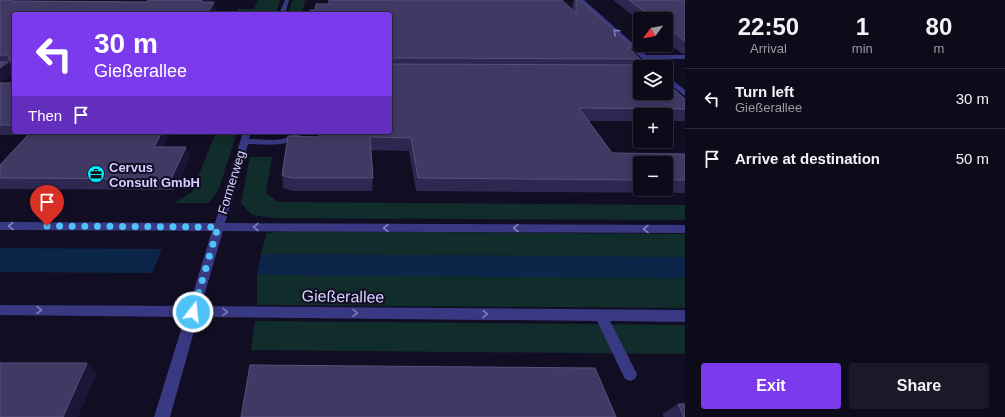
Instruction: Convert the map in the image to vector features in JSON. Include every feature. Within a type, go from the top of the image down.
[{"type":"street","points":[[283,12],[287,0]]},
{"type":"street","points":[[580,0],[647,60]]},
{"type":"street","points":[[644,57],[685,57]]},
{"type":"street","points":[[0,68],[12,68]]},
{"type":"street","points":[[673,83],[685,94]]},
{"type":"street","points":[[246,137],[284,141],[294,137],[297,134]]},
{"type":"street","name":"Formerweg","points":[[162,417],[246,137]]},
{"type":"street","points":[[0,226],[685,229]]},
{"type":"street","name":"Gießerallee","points":[[0,310],[685,316]]},
{"type":"street","points":[[602,316],[630,374]]},
{"type":"green space","points":[[258,0],[280,0],[277,12],[239,12],[240,9],[254,9]]},
{"type":"green space","points":[[305,0],[302,12],[289,12],[292,1]]},
{"type":"green space","points":[[215,134],[236,134],[219,189],[209,203],[174,203],[192,192]]},
{"type":"green space","points":[[250,157],[272,157],[266,193],[278,202],[685,205],[685,220],[272,218],[252,215],[241,203]]},
{"type":"green space","points":[[287,231],[685,234],[685,257],[261,254],[267,233]]},
{"type":"green space","points":[[257,275],[685,278],[685,308],[257,305]]},
{"type":"green space","points":[[255,321],[685,325],[685,354],[251,350]]},
{"type":"water","points":[[0,248],[162,249],[152,273],[0,272]]},
{"type":"water","points":[[261,254],[685,257],[685,278],[257,275]]},
{"type":"building","points":[[0,0],[147,2],[148,0],[202,0],[201,2],[214,2],[208,12],[12,12],[12,59],[10,61],[8,55],[0,55]]},
{"type":"building","points":[[329,0],[562,0],[576,13],[576,0],[580,0],[633,47],[628,47],[640,59],[392,58],[392,12],[310,12],[310,10],[315,10],[316,4],[329,4]]},
{"type":"building","points":[[629,0],[685,0],[685,41],[673,32],[673,12],[645,12]]},
{"type":"building","points":[[0,62],[8,62],[0,68]]},
{"type":"building","points":[[392,64],[633,65],[633,100],[673,100],[673,88],[685,99],[685,109],[579,108],[612,153],[685,154],[685,180],[673,180],[673,156],[633,156],[633,180],[418,178],[411,138],[370,137],[373,178],[292,178],[282,175],[288,136],[319,137],[319,134],[392,134]]},
{"type":"building","points":[[0,83],[12,83],[12,125],[0,125]]},
{"type":"building","points":[[29,134],[161,134],[154,147],[186,147],[171,179],[0,178],[0,165]]},
{"type":"building","points":[[0,363],[87,363],[63,417],[0,417]]},
{"type":"building","points":[[250,365],[595,368],[616,417],[241,417]]},
{"type":"building","points":[[678,404],[685,404],[685,417],[684,417]]},
{"type":"place","name":"Cervus Consult GmbH","points":[[96,174]]},
{"type":"route","points":[[47,226],[218,227],[193,312]]}]
